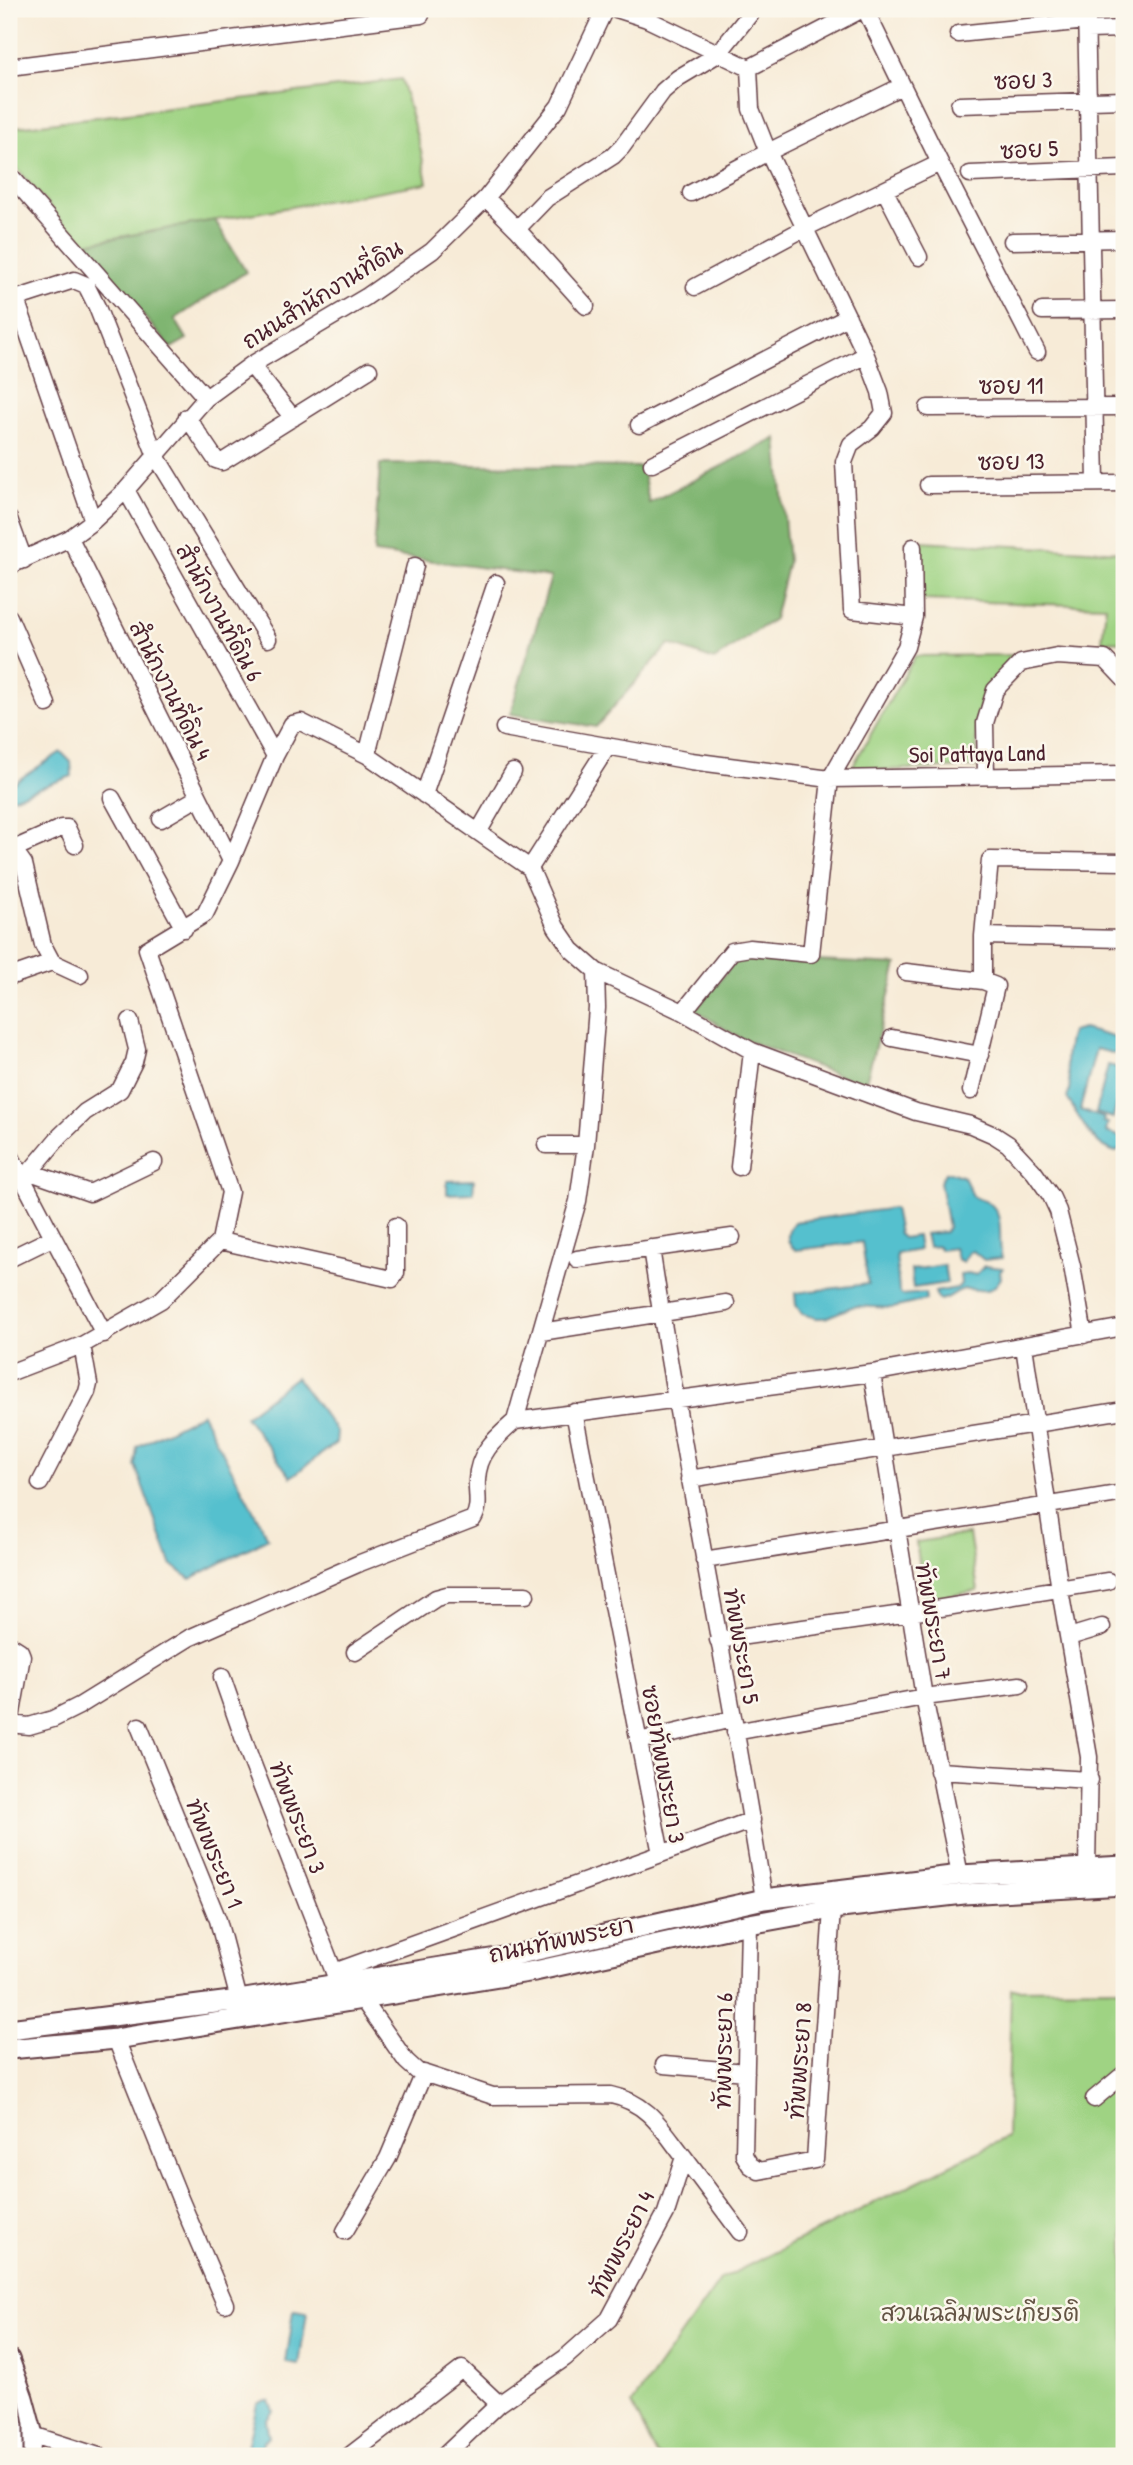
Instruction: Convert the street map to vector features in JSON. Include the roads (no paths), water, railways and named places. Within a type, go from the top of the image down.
[{"type":"main road","name":"ถนนทัพพระยา","points":[[9,2049],[116,2039],[363,2000],[525,1963],[764,1899],[960,1875],[1124,1866]]},
{"type":"main road","name":"ถนนทัพพระยา","points":[[9,2029],[239,2000],[336,1979],[525,1963],[832,1909],[964,1894],[1124,1885]]},
{"type":"main road","points":[[9,2359],[33,2435]]},
{"type":"main road","points":[[9,2403],[13,2426],[13,2456]]},
{"type":"main road","points":[[9,2428],[33,2435]]},
{"type":"street","points":[[9,67],[421,15],[420,9]]},
{"type":"street","name":"ถนนสำนักงานที่ดิน","points":[[16,563],[70,538],[93,521],[126,490],[206,398],[251,365],[366,297],[426,256],[486,198],[559,106],[605,9]]},
{"type":"street","points":[[616,9],[651,14],[718,54],[749,68]]},
{"type":"street","points":[[517,229],[547,198],[613,156],[670,85],[718,54],[754,9]]},
{"type":"street","points":[[749,68],[864,9],[1037,352]]},
{"type":"street","points":[[958,34],[1087,20],[1124,29]]},
{"type":"street","points":[[1087,20],[1096,482]]},
{"type":"street","points":[[749,68],[751,108],[768,152],[866,355],[880,392],[884,414],[872,428],[851,444],[844,462],[852,610],[914,617]]},
{"type":"street","points":[[691,192],[902,86]]},
{"type":"street","name":"ซอย 3","points":[[959,105],[1124,100]]},
{"type":"street","points":[[695,286],[805,228],[940,163]]},
{"type":"street","name":"ซอย 5","points":[[970,174],[1124,168]]},
{"type":"street","points":[[9,174],[206,398]]},
{"type":"street","points":[[885,191],[919,257]]},
{"type":"street","points":[[486,198],[586,306]]},
{"type":"street","points":[[1012,241],[1124,239]]},
{"type":"street","points":[[93,521],[12,300],[74,279],[86,285],[97,307],[156,456],[268,639]]},
{"type":"street","points":[[1042,311],[1124,310]]},
{"type":"street","points":[[639,425],[848,317]]},
{"type":"street","points":[[652,464],[866,355]]},
{"type":"street","points":[[251,365],[293,418]]},
{"type":"street","points":[[187,417],[216,460],[222,462],[369,370]]},
{"type":"street","name":"ซอย 11","points":[[928,408],[1124,407]]},
{"type":"street","name":"ซอย 13","points":[[928,485],[1124,483]]},
{"type":"street","name":"สำนักงานที่ดิน 6","points":[[126,490],[275,756]]},
{"type":"street","points":[[9,519],[16,563]]},
{"type":"street","name":"สำนักงานที่ดิน 4","points":[[70,538],[231,861]]},
{"type":"street","points":[[683,1012],[732,951],[750,948],[811,954],[830,779],[906,647],[914,617],[913,547]]},
{"type":"street","points":[[367,755],[415,566]]},
{"type":"street","points":[[424,794],[496,583]]},
{"type":"street","points":[[9,617],[47,705]]},
{"type":"street","points":[[986,776],[985,723],[995,690],[1021,663],[1057,656],[1105,659],[1124,679]]},
{"type":"street","points":[[9,1373],[82,1345],[161,1300],[220,1241],[230,1192],[147,949],[205,914],[231,861],[275,756],[292,724],[301,722],[367,755],[530,868],[556,927],[572,950],[596,971],[683,1012],[752,1051],[916,1112],[971,1125],[1008,1144],[1034,1171],[1052,1196],[1058,1210],[1072,1266],[1084,1335]]},
{"type":"street","name":"Soi Pattaya Land","points":[[504,729],[691,761],[830,779],[1124,774]]},
{"type":"street","points":[[530,868],[608,746]]},
{"type":"street","points":[[479,831],[513,772]]},
{"type":"street","points":[[160,819],[199,797]]},
{"type":"street","points":[[111,798],[184,929]]},
{"type":"street","points":[[10,851],[61,828],[67,828],[75,845]]},
{"type":"street","points":[[10,851],[24,864],[43,945],[52,961],[80,975]]},
{"type":"street","points":[[983,981],[983,936],[989,860],[1124,862]]},
{"type":"street","points":[[983,936],[1124,939]]},
{"type":"street","points":[[9,977],[52,961]]},
{"type":"street","points":[[9,1644],[15,1646],[22,1657],[10,1724],[29,1726],[53,1720],[189,1638],[360,1563],[473,1519],[479,1510],[477,1480],[481,1457],[490,1443],[515,1420],[578,1200],[586,1144],[597,1008],[596,971]]},
{"type":"street","points":[[906,972],[983,981],[996,986],[971,1091]]},
{"type":"street","points":[[26,1176],[85,1112],[120,1090],[134,1062],[137,1049],[130,1021]]},
{"type":"street","points":[[892,1038],[980,1055]]},
{"type":"street","points":[[739,1167],[752,1051]]},
{"type":"street","points":[[546,1144],[586,1144]]},
{"type":"street","points":[[9,1153],[26,1176],[52,1238],[103,1334]]},
{"type":"street","points":[[26,1176],[90,1194],[154,1162]]},
{"type":"street","points":[[220,1241],[392,1279],[396,1273],[396,1226]]},
{"type":"street","points":[[577,1259],[732,1237]]},
{"type":"street","points":[[9,1259],[52,1238]]},
{"type":"street","name":"ทัพพระยา 5","points":[[651,1248],[675,1401],[764,1899]]},
{"type":"street","points":[[541,1332],[726,1303]]},
{"type":"street","points":[[515,1420],[872,1373],[1124,1327]]},
{"type":"street","points":[[40,1483],[87,1392],[89,1384],[82,1345]]},
{"type":"street","points":[[1024,1346],[1060,1590],[1089,1757],[1087,1868]]},
{"type":"street","name":"ทัพพระยา 7","points":[[872,1373],[924,1697],[960,1875]]},
{"type":"street","points":[[689,1479],[1124,1410]]},
{"type":"street","name":"ซอยทัพพระยา 3","points":[[336,1979],[661,1854],[574,1412]]},
{"type":"street","points":[[704,1560],[1124,1493]]},
{"type":"street","points":[[718,1640],[1108,1581]]},
{"type":"street","points":[[355,1652],[436,1598],[447,1595],[526,1595]]},
{"type":"street","points":[[1069,1637],[1102,1627]]},
{"type":"street","name":"ทัพพระยา 3","points":[[222,1677],[250,1758],[336,1979]]},
{"type":"street","points":[[639,1741],[1020,1685]]},
{"type":"street","name":"ทัพพระยา 1","points":[[139,1726],[218,1920],[239,2000]]},
{"type":"street","points":[[937,1771],[1090,1780]]},
{"type":"street","points":[[661,1854],[752,1821]]},
{"type":"street","name":"ทัพพระยา 8","points":[[759,2171],[815,2160],[832,1909]]},
{"type":"street","name":"ทัพพระยา 6","points":[[749,1924],[744,2155],[750,2165],[759,2171]]},
{"type":"street","points":[[363,2000],[409,2064],[424,2073],[494,2096],[611,2095],[625,2098],[647,2110],[740,2232]]},
{"type":"street","points":[[116,2039],[225,2304]]},
{"type":"street","points":[[664,2065],[746,2072]]},
{"type":"street","points":[[345,2231],[388,2158],[424,2073]]},
{"type":"street","points":[[1094,2099],[1124,2074]]},
{"type":"street","name":"ทัพพระยา 4","points":[[444,2456],[499,2404],[565,2358],[608,2319],[666,2213],[684,2157]]},
{"type":"street","points":[[349,2456],[462,2369],[499,2404]]},
{"type":"street","points":[[31,2456],[33,2435],[99,2456]]},
{"type":"water","points":[[61,752],[71,762],[72,776],[9,799],[9,786]]},
{"type":"water","points":[[73,812],[74,814],[9,844],[9,834],[59,813],[60,816]]},
{"type":"water","points":[[1083,1029],[1124,1040],[1124,1056],[1096,1049],[1080,1110],[1104,1118],[1103,1122],[1108,1123],[1106,1132],[1124,1138],[1124,1148],[1116,1152],[1107,1149],[1093,1137],[1067,1098],[1070,1083],[1066,1059],[1069,1040],[1071,1032]]},
{"type":"water","points":[[1108,1065],[1124,1069],[1124,1079],[1113,1118],[1096,1113]]},
{"type":"water","points":[[945,1173],[964,1177],[973,1196],[987,1202],[998,1214],[1002,1258],[984,1260],[973,1251],[969,1252],[963,1262],[957,1259],[954,1248],[940,1250],[938,1246],[928,1247],[925,1234],[945,1232],[948,1227],[940,1182]]},
{"type":"water","points":[[474,1180],[473,1193],[447,1194],[447,1181]]},
{"type":"water","points":[[894,1208],[899,1234],[903,1238],[917,1236],[919,1250],[896,1254],[899,1292],[902,1295],[925,1293],[926,1300],[893,1308],[854,1306],[825,1318],[802,1314],[796,1305],[795,1293],[868,1284],[862,1242],[796,1250],[788,1237],[794,1222]]},
{"type":"water","points":[[944,1265],[947,1283],[913,1288],[911,1270]]},
{"type":"water","points":[[984,1266],[1003,1268],[1000,1272],[1001,1278],[993,1288],[961,1290],[938,1300],[935,1292],[957,1288],[961,1284],[960,1274],[976,1275]]},
{"type":"water","points":[[296,1377],[337,1432],[336,1443],[291,1477],[245,1416]]},
{"type":"water","points":[[202,1413],[268,1538],[190,1579],[171,1564],[135,1465],[137,1447]]},
{"type":"water","points":[[294,2310],[307,2312],[299,2365],[286,2363]]},
{"type":"water","points":[[269,2401],[273,2411],[266,2421],[269,2437],[263,2442],[260,2454],[253,2452],[251,2456],[237,2456],[241,2451],[246,2451],[257,2404]]},
{"type":"park label","name":"สวนเฉลิมพระเกียรติ","points":[[980,2312]]}]
